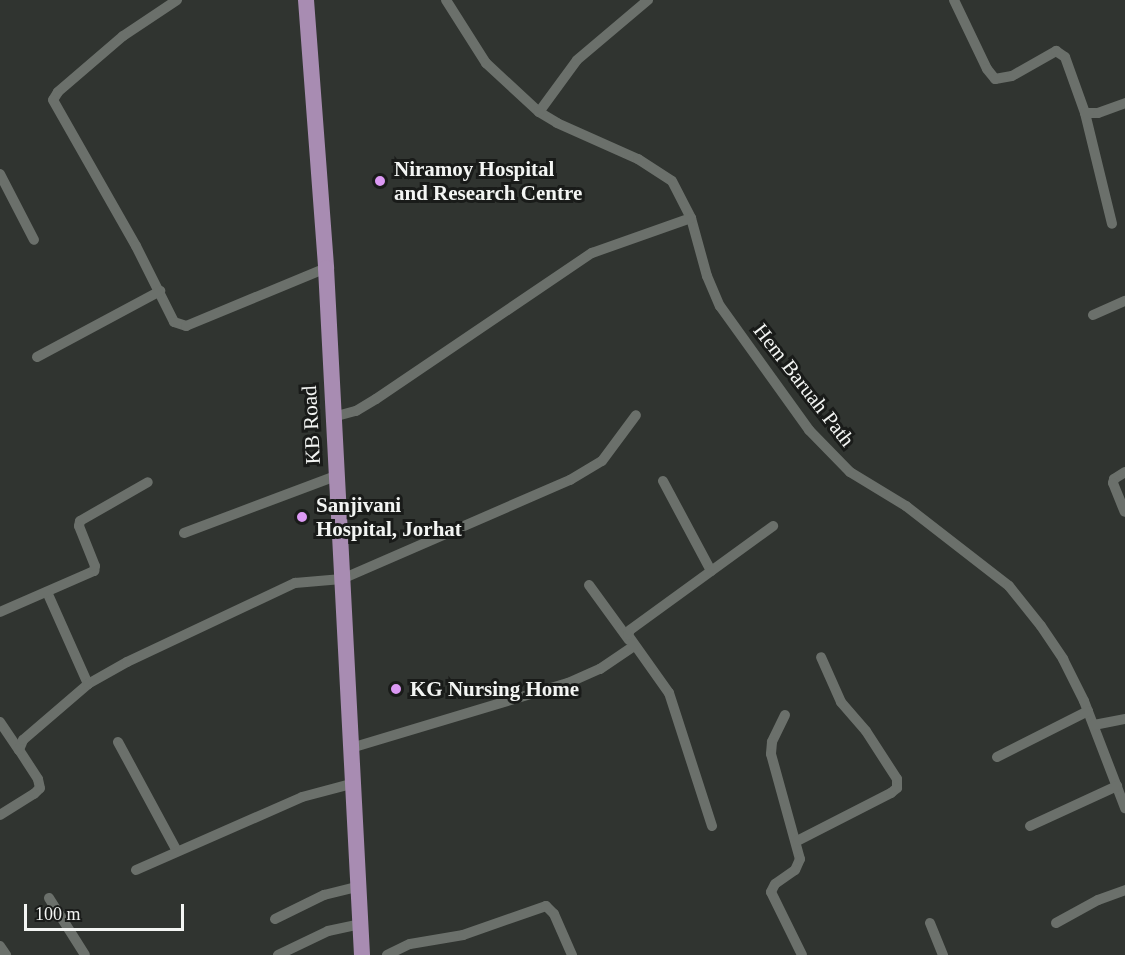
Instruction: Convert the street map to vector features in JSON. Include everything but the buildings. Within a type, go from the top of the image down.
[{"type":"main road","name":"KB Road","points":[[306,0],[326,268],[351,748],[355,783],[362,955]]},
{"type":"street","points":[[177,0],[123,36],[58,92],[53,100],[160,291],[174,322],[186,326],[326,268]]},
{"type":"street","name":"Hem Baruah Path","points":[[446,0],[486,63],[539,112],[557,123],[638,159],[664,175],[678,190],[691,218],[707,276],[720,306],[799,418],[850,472],[912,511],[1009,586],[1026,606],[1063,659],[1094,725],[1125,808]]},
{"type":"street","points":[[539,112],[577,60],[648,0]]},
{"type":"street","points":[[954,0],[987,69],[995,79],[1005,80],[1050,54],[1061,52],[1085,113],[1112,224]]},
{"type":"street","points":[[1085,113],[1098,113],[1125,103]]},
{"type":"street","points":[[0,174],[34,240]]},
{"type":"street","points":[[333,417],[356,411],[376,399],[592,253],[691,218]]},
{"type":"street","points":[[37,357],[160,291]]},
{"type":"street","points":[[1094,315],[1125,301]]},
{"type":"street","points":[[19,750],[22,740],[88,684],[127,662],[295,583],[342,579],[587,471],[602,461],[636,415]]},
{"type":"street","points":[[1125,472],[1114,479],[1113,483],[1125,512]]},
{"type":"street","points":[[184,533],[336,476]]},
{"type":"street","points":[[0,612],[94,571],[95,566],[79,526],[80,521],[148,482]]},
{"type":"street","points":[[663,482],[711,571]]},
{"type":"street","points":[[632,643],[630,630],[773,526]]},
{"type":"street","points":[[589,585],[664,682],[712,826]]},
{"type":"street","points":[[46,592],[88,684]]},
{"type":"street","points":[[351,748],[568,683],[600,669],[632,643]]},
{"type":"street","points":[[797,841],[897,788],[897,779],[866,731],[841,702],[821,657]]},
{"type":"street","points":[[997,757],[1088,711]]},
{"type":"street","points":[[785,715],[772,742],[771,754],[797,841],[799,864],[788,876],[775,884],[771,892],[802,955]]},
{"type":"street","points":[[1094,725],[1125,719]]},
{"type":"street","points":[[0,722],[38,779],[40,788],[34,795],[0,815]]},
{"type":"street","points":[[118,742],[177,851]]},
{"type":"street","points":[[136,870],[302,797],[355,783]]},
{"type":"street","points":[[1030,826],[1117,786]]},
{"type":"street","points":[[275,919],[324,895],[360,886]]},
{"type":"street","points":[[1056,923],[1098,900],[1125,890]]},
{"type":"street","points":[[49,898],[85,955]]},
{"type":"street","points":[[387,955],[410,944],[463,935],[546,906],[554,914],[572,955]]},
{"type":"street","points":[[930,923],[943,955]]},
{"type":"street","points":[[278,955],[328,931],[361,924]]},
{"type":"street","points":[[0,946],[6,955]]},
{"type":"place","name":"Niramoy Hospital and Research Centre","points":[[380,181]]},
{"type":"place","name":"Sanjivani Hospital, Jorhat","points":[[302,517]]},
{"type":"place","name":"KG Nursing Home","points":[[396,689]]}]
